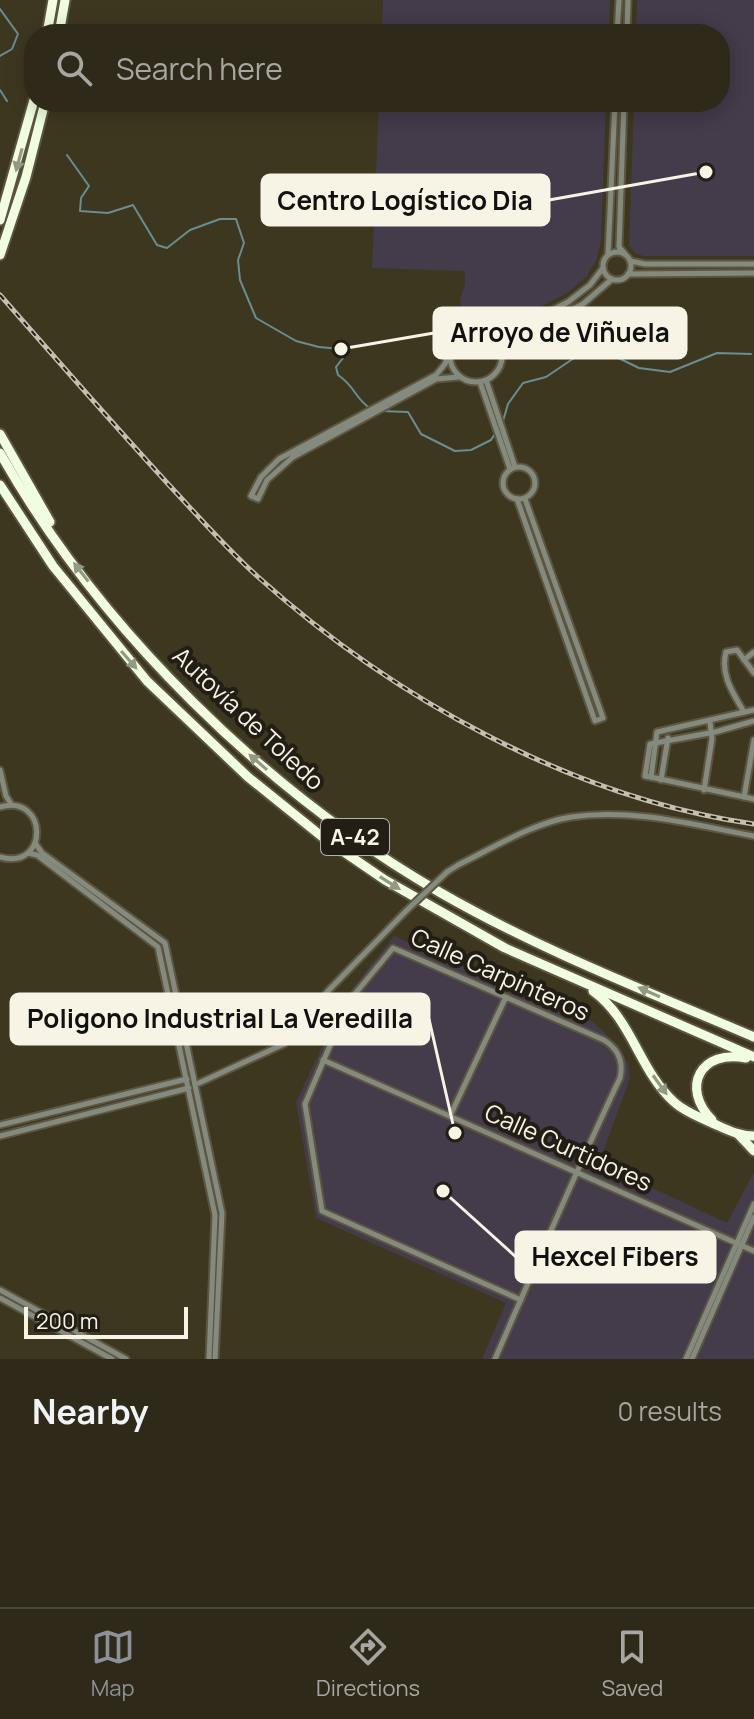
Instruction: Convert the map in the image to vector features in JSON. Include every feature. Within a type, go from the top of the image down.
[{"type":"highway","points":[[49,24],[53,0]]},
{"type":"highway","points":[[61,24],[65,0]]},
{"type":"highway","points":[[0,220],[31,112]]},
{"type":"highway","points":[[0,255],[29,167],[43,112]]},
{"type":"highway","points":[[0,434],[59,536],[63,550]]},
{"type":"highway","name":"Autovía de Toledo","points":[[0,453],[63,550],[117,618],[183,692],[261,764],[330,820],[384,858],[484,917],[754,1037]]},
{"type":"highway","name":"Autovía de Toledo","points":[[0,485],[53,566],[147,681],[248,777],[325,839],[385,880],[505,948],[754,1058]]},
{"type":"highway","points":[[588,985],[624,1022],[656,1080],[671,1099],[690,1113],[738,1134],[754,1136]]},
{"type":"highway","points":[[721,1023],[728,1022],[754,1031]]},
{"type":"highway","points":[[718,1125],[703,1110],[697,1096],[701,1071],[711,1060],[727,1055],[754,1058]]},
{"type":"highway","points":[[738,1134],[754,1151]]},
{"type":"street","points":[[618,24],[619,0]]},
{"type":"street","points":[[627,24],[628,0]]},
{"type":"street","points":[[490,334],[507,334],[568,302],[590,285],[603,268],[608,255],[615,112]]},
{"type":"street","points":[[624,112],[619,247],[630,261],[645,264],[754,264]]},
{"type":"street","points":[[608,255],[617,251],[625,254]]},
{"type":"street","points":[[628,274],[630,261]]},
{"type":"street","points":[[603,268],[612,279]]},
{"type":"street","points":[[449,354],[450,363],[459,377],[467,381],[483,381],[497,372],[501,354],[513,341],[578,306],[612,279],[621,279],[628,274],[754,273]]},
{"type":"street","points":[[459,377],[436,379],[293,457],[267,480],[258,499],[251,496],[261,477],[279,459],[436,375],[445,364],[452,345],[464,333],[481,330],[490,334],[501,354]]},
{"type":"street","points":[[483,381],[513,468]]},
{"type":"street","points":[[513,468],[526,468],[534,476],[533,492],[525,499],[510,497],[504,488],[504,477],[513,468]]},
{"type":"street","points":[[517,499],[595,721],[603,718],[525,499]]},
{"type":"street","points":[[744,712],[724,670],[726,652],[737,650],[754,673]]},
{"type":"street","points":[[744,660],[754,652]]},
{"type":"street","points":[[654,743],[712,732],[754,718],[754,710],[657,732],[654,743],[651,777],[754,799]]},
{"type":"street","points":[[704,790],[712,732],[710,722]]},
{"type":"street","points":[[661,780],[667,730]]},
{"type":"street","points":[[744,797],[754,740]]},
{"type":"street","points":[[0,770],[6,796],[12,805]]},
{"type":"street","points":[[0,807],[12,805],[29,812],[37,828],[35,843],[28,853],[11,860],[0,857]]},
{"type":"street","points":[[0,1136],[194,1086],[284,1044],[328,991],[447,872],[535,828],[570,817],[647,816],[754,836]]},
{"type":"street","points":[[35,843],[42,853],[165,943],[189,1079]]},
{"type":"street","points":[[28,853],[37,855],[158,947],[189,1079],[194,1086],[222,1213],[215,1359]]},
{"type":"street","name":"Calle Carpinteros","points":[[323,1060],[349,1001],[393,948],[604,1040],[613,1046],[622,1069],[576,1172]]},
{"type":"street","points":[[450,1116],[505,999]]},
{"type":"street","points":[[323,1060],[305,1104],[322,1211],[521,1300]]},
{"type":"street","name":"Calle Curtidores","points":[[323,1060],[754,1251]]},
{"type":"street","points":[[0,1125],[189,1079]]},
{"type":"street","points":[[194,1086],[215,1215],[209,1359]]},
{"type":"street","points":[[495,1359],[576,1172]]},
{"type":"street","points":[[689,1359],[754,1204]]},
{"type":"street","points":[[739,1244],[754,1217]]},
{"type":"street","points":[[0,1290],[126,1359]]},
{"type":"street","points":[[0,1298],[112,1359]]},
{"type":"shaded area","points":[[383,0],[610,0],[609,24],[382,24]]},
{"type":"shaded area","points":[[637,0],[754,0],[754,256],[643,256],[629,246],[634,112],[730,112],[730,24],[636,24]]},
{"type":"shaded area","points":[[379,112],[606,112],[601,241],[596,261],[586,277],[567,293],[499,328],[477,322],[464,324],[460,299],[465,285],[465,271],[372,268]]},
{"type":"shaded area","points":[[394,936],[593,1022],[618,1045],[628,1063],[630,1078],[599,1163],[727,1223],[754,1172],[754,1359],[482,1359],[506,1303],[316,1218],[296,1102],[345,998]]},
{"type":"waterway","points":[[0,9],[18,34],[12,49],[0,56]]},
{"type":"waterway","points":[[0,90],[7,101]]},
{"type":"waterway","points":[[67,155],[89,186],[81,198],[80,211],[108,213],[133,205],[157,245],[167,248],[190,230],[220,219],[236,219],[244,243],[238,260],[240,280],[256,318],[296,341],[341,349],[343,358],[336,367],[338,375],[371,409]]},
{"type":"waterway","points":[[381,411],[408,412],[421,434],[455,451],[471,450],[491,440],[503,421],[508,404],[523,383],[546,377],[580,354],[606,352],[639,368],[670,372],[717,353],[751,354]]},
{"type":"railway","points":[[0,295],[234,554],[310,621],[366,663],[488,736],[553,766],[619,791],[686,811],[754,824]]},
{"type":"place","name":"Centro Logístico Dia","points":[[706,172]]},
{"type":"place","name":"Arroyo de Viñuela","points":[[341,349]]},
{"type":"place","name":"Poligono Industrial La Veredilla","points":[[455,1133]]},
{"type":"place","name":"Hexcel Fibers","points":[[443,1191]]}]
